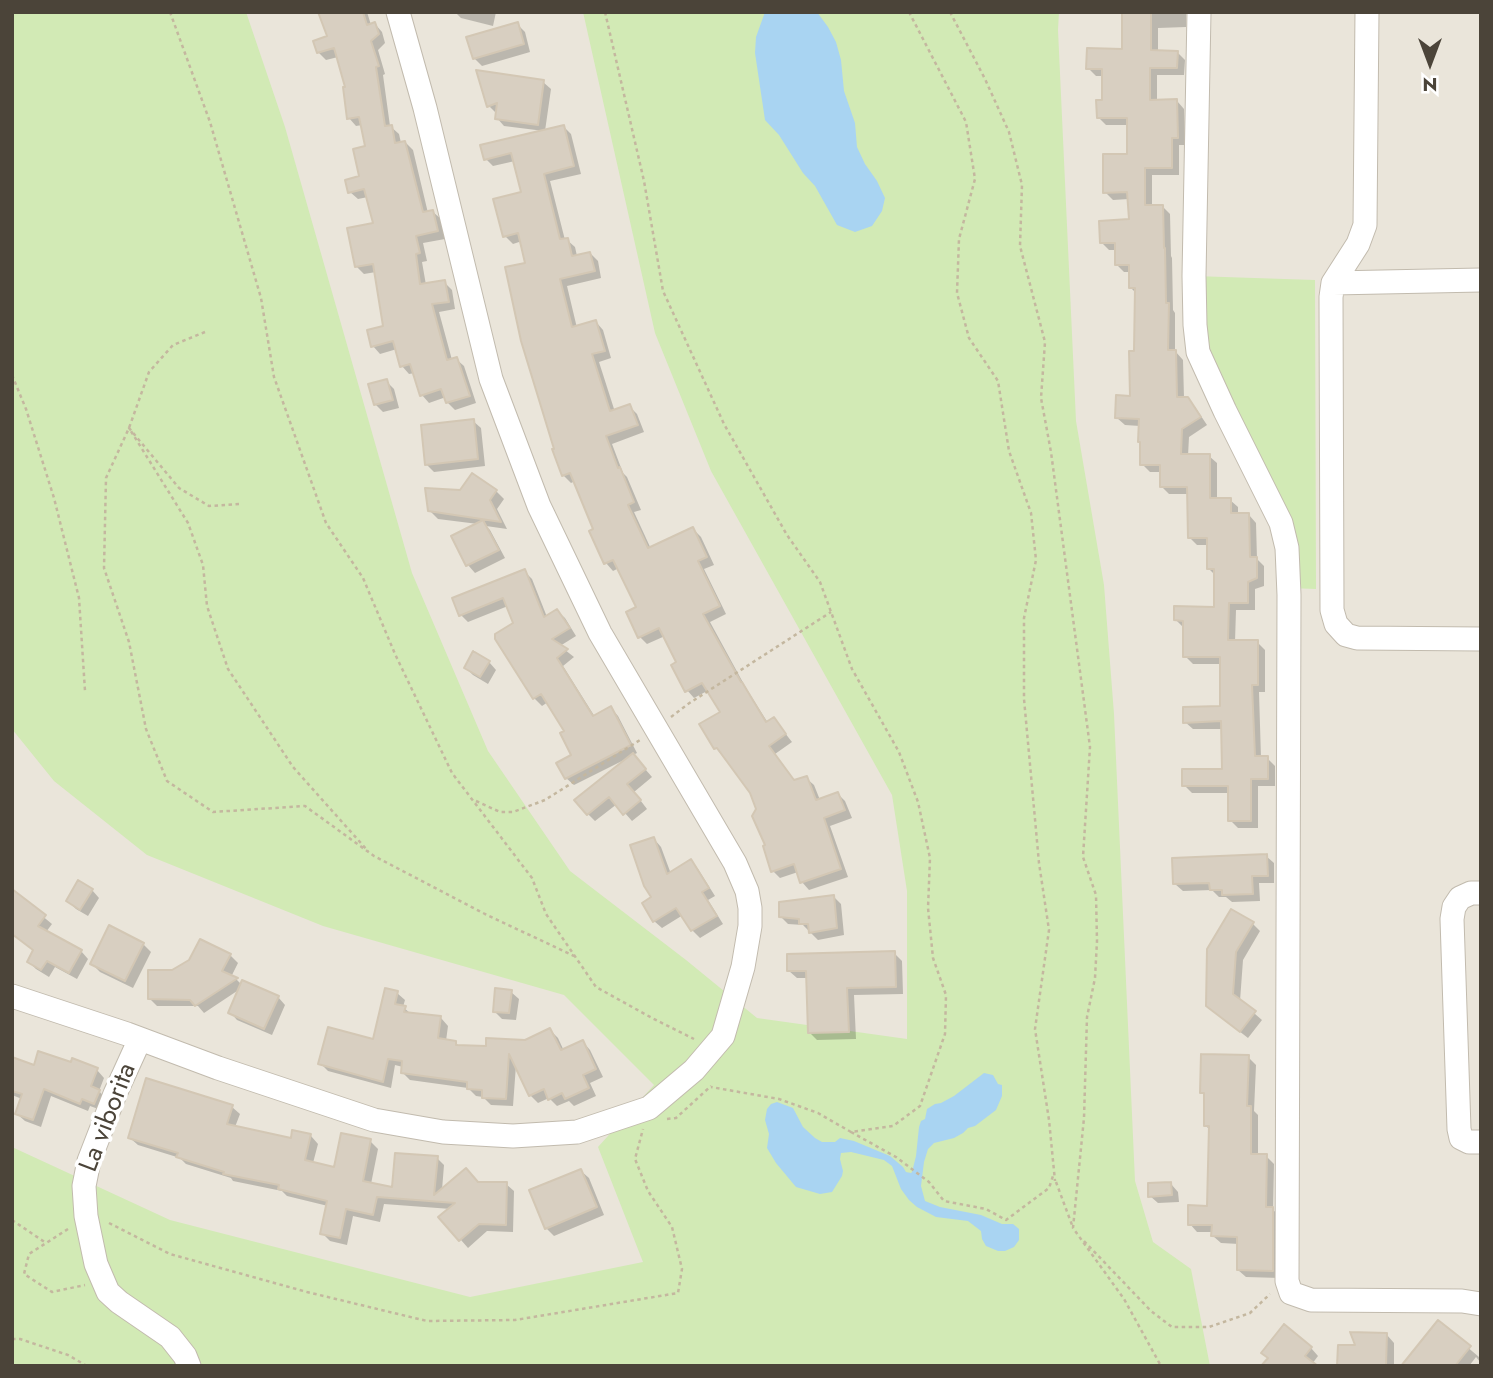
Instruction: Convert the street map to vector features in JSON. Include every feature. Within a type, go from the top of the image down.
[{"type":"street","points":[[12,996],[374,1120],[443,1132],[513,1136],[577,1132],[649,1108],[694,1070],[723,1036],[743,967],[750,926],[747,891],[735,863],[600,633],[539,506],[491,379],[425,108],[398,12]]},
{"type":"street","points":[[1199,12],[1194,276],[1198,352],[1281,523],[1287,548],[1287,1281],[1291,1293],[1311,1300],[1462,1301],[1481,1304]]},
{"type":"street","points":[[1367,12],[1365,225],[1368,268],[1375,281]]},
{"type":"street","points":[[1365,225],[1358,244],[1333,283],[1331,297],[1332,610],[1336,624],[1346,635],[1357,638],[1481,639]]},
{"type":"street","points":[[1333,283],[1481,280]]},
{"type":"street","points":[[1481,893],[1471,893],[1460,898],[1454,907],[1452,919],[1459,1129],[1461,1138],[1469,1142],[1481,1142]]},
{"type":"street","name":"La viborita","points":[[140,1039],[89,1161],[80,1219],[107,1292],[170,1337],[185,1356],[189,1366]]},
{"type":"path","points":[[170,12],[210,122],[261,299],[274,377],[326,523],[363,578],[395,654],[452,772],[532,878],[546,914],[596,987],[713,1048]]},
{"type":"path","points":[[605,12],[644,181],[663,291],[724,424],[787,535],[820,582],[852,669],[899,752],[918,802],[930,859],[928,908],[933,958],[946,995],[945,1034],[920,1105],[893,1126],[851,1132]]},
{"type":"path","points":[[909,12],[966,122],[975,179],[959,239],[957,293],[970,338],[998,381],[1009,451],[1031,513],[1036,560],[1024,618],[1024,699],[1039,863],[1049,930],[1035,1029],[1055,1181]]},
{"type":"path","points":[[950,12],[1009,132],[1022,185],[1020,246],[1045,342],[1041,398],[1053,466],[1090,747],[1083,856],[1096,895],[1097,941],[1095,978],[1087,1017],[1084,1118],[1074,1229],[1123,1283],[1151,1311],[1172,1327],[1209,1327],[1250,1313],[1270,1293],[1291,1293]]},
{"type":"path","points":[[205,332],[173,345],[149,372],[129,428],[106,478],[104,568],[129,642],[146,729],[167,781],[213,812],[305,806],[374,856],[577,958]]},
{"type":"path","points":[[12,375],[26,409],[54,498],[79,598],[85,691]]},
{"type":"path","points":[[129,428],[188,523],[203,565],[207,606],[228,669],[293,767],[374,856]]},
{"type":"path","points":[[129,428],[179,488],[209,506],[239,505]]},
{"type":"path","points":[[711,1087],[779,1099],[817,1113],[895,1157],[929,1182],[944,1201],[986,1209],[1006,1220],[1049,1188],[1054,1176],[1074,1229],[1124,1299],[1161,1366]]},
{"type":"path","points":[[93,1284],[52,1292],[24,1275],[29,1254],[80,1219],[170,1254],[307,1292],[427,1321],[515,1320],[678,1293],[682,1269],[673,1227],[648,1191],[635,1159],[645,1119]]},
{"type":"path","points":[[12,1220],[46,1243]]},
{"type":"path","points":[[12,1339],[20,1339],[68,1355],[87,1366]]},
{"type":"shaded area","points":[[12,12],[1481,12],[1481,1366],[12,1366]]},
{"type":"green space","points":[[12,12],[246,12],[285,127],[412,573],[488,751],[570,871],[757,1018],[907,1039],[907,891],[892,795],[711,471],[655,333],[583,12],[1059,12],[1076,421],[1104,585],[1114,714],[1135,1181],[1153,1242],[1191,1269],[1210,1366],[12,1366],[12,1147],[170,1220],[470,1297],[643,1262],[598,1147],[654,1085],[564,995],[323,926],[147,855],[54,781],[12,729]]},
{"type":"green space","points":[[1194,276],[1315,280],[1316,589],[1289,588],[1287,548],[1198,352]]},
{"type":"water","points":[[765,12],[817,12],[836,42],[844,91],[855,123],[857,147],[885,198],[882,211],[872,226],[855,232],[837,225],[815,186],[803,173],[779,135],[765,120],[755,53],[756,37]]},
{"type":"water","points":[[984,1073],[993,1075],[998,1084],[1002,1085],[1002,1096],[996,1110],[963,1133],[934,1143],[928,1149],[921,1186],[925,1201],[940,1207],[981,1215],[1002,1224],[1013,1224],[1019,1229],[1019,1240],[1014,1247],[1005,1251],[986,1246],[981,1231],[968,1221],[936,1217],[917,1207],[901,1189],[892,1166],[884,1160],[851,1152],[841,1153],[842,1176],[832,1192],[820,1194],[796,1187],[767,1148],[767,1109],[777,1102],[793,1108],[803,1127],[822,1142],[835,1142],[840,1138],[854,1141],[890,1156],[906,1172],[911,1173],[919,1127],[925,1119],[927,1109],[954,1096]]},
{"type":"building","points":[[318,12],[363,12],[367,25],[375,22],[379,34],[371,41],[379,66],[376,67],[385,126],[392,125],[395,143],[405,141],[423,212],[433,210],[438,231],[416,236],[420,253],[416,254],[420,284],[445,280],[449,302],[432,304],[447,360],[457,357],[470,396],[446,403],[441,389],[420,396],[410,364],[400,367],[393,341],[371,347],[367,330],[383,326],[373,264],[355,267],[347,228],[373,223],[364,189],[348,193],[345,180],[359,176],[353,149],[365,146],[359,117],[347,119],[345,87],[334,48],[317,53],[313,41],[327,36]]},
{"type":"building","points":[[1122,12],[1151,12],[1151,50],[1178,51],[1177,68],[1150,68],[1150,100],[1177,99],[1178,138],[1172,138],[1172,168],[1145,168],[1145,205],[1163,205],[1166,303],[1169,303],[1168,350],[1176,350],[1177,397],[1188,397],[1201,417],[1182,429],[1181,454],[1210,454],[1210,498],[1231,498],[1231,513],[1249,513],[1250,557],[1257,557],[1257,578],[1248,582],[1248,603],[1229,603],[1228,640],[1258,640],[1258,685],[1252,685],[1255,756],[1268,756],[1268,779],[1251,779],[1251,821],[1228,821],[1228,786],[1182,786],[1182,769],[1222,769],[1221,721],[1183,723],[1183,707],[1220,706],[1220,657],[1183,657],[1183,621],[1174,620],[1174,606],[1214,607],[1214,569],[1207,569],[1207,538],[1188,538],[1187,487],[1160,487],[1160,465],[1140,465],[1139,419],[1115,418],[1116,395],[1130,396],[1129,351],[1134,351],[1135,288],[1129,288],[1129,265],[1115,265],[1115,243],[1100,243],[1099,221],[1129,219],[1127,192],[1103,193],[1103,154],[1127,154],[1127,118],[1097,118],[1096,100],[1102,100],[1102,69],[1086,69],[1087,48],[1122,49]]},
{"type":"building","points":[[518,22],[524,44],[473,59],[466,37]]},
{"type":"building","points":[[476,70],[544,80],[538,125],[495,119],[497,103],[487,107]]},
{"type":"building","points":[[564,125],[574,166],[544,174],[560,239],[568,238],[572,256],[590,252],[595,271],[560,279],[572,327],[596,320],[605,351],[592,354],[610,411],[630,404],[638,425],[606,436],[634,502],[628,505],[648,548],[693,527],[707,557],[698,561],[720,606],[703,614],[766,722],[774,717],[786,734],[769,746],[794,780],[807,776],[816,800],[838,792],[845,810],[824,818],[841,869],[800,883],[794,864],[771,872],[763,846],[765,845],[752,816],[756,809],[750,793],[717,748],[714,749],[699,724],[720,712],[702,683],[685,692],[671,665],[676,662],[659,628],[638,638],[626,612],[636,607],[613,560],[604,564],[589,531],[593,529],[570,473],[562,476],[521,341],[505,267],[525,263],[518,233],[503,237],[493,199],[521,192],[511,153],[484,160],[480,145]]},
{"type":"building","points":[[387,379],[393,400],[374,405],[368,384]]},
{"type":"building","points":[[474,419],[478,459],[425,465],[421,425]]},
{"type":"building","points":[[472,473],[497,490],[490,500],[501,522],[428,511],[425,488],[460,490]]},
{"type":"building","points":[[483,520],[499,550],[466,566],[451,536]]},
{"type":"building","points":[[525,569],[544,617],[557,609],[570,628],[552,639],[568,649],[557,658],[593,716],[611,706],[631,745],[565,779],[556,763],[571,755],[560,733],[564,731],[541,694],[533,699],[495,639],[495,634],[513,623],[503,598],[459,616],[452,598]]},
{"type":"building","points":[[473,651],[490,661],[480,677],[464,668]]},
{"type":"building","points":[[633,753],[646,769],[627,784],[641,800],[623,815],[609,797],[587,815],[574,800]]},
{"type":"building","points":[[654,837],[667,874],[691,859],[709,888],[702,892],[717,916],[691,931],[676,908],[653,922],[642,903],[651,897],[644,886],[630,845]]},
{"type":"building","points":[[1267,854],[1268,876],[1252,876],[1253,894],[1222,895],[1222,890],[1210,890],[1209,883],[1173,884],[1172,858]]},
{"type":"building","points":[[78,880],[93,889],[80,910],[66,901]]},
{"type":"building","points":[[12,889],[46,915],[38,926],[82,950],[69,973],[47,961],[41,970],[27,962],[33,950],[12,934]]},
{"type":"building","points":[[834,895],[837,928],[809,933],[808,924],[799,924],[799,919],[779,917],[779,902]]},
{"type":"building","points":[[1231,909],[1254,922],[1236,952],[1233,994],[1256,1011],[1240,1032],[1206,1006],[1207,949]]},
{"type":"building","points":[[109,925],[144,943],[125,981],[90,964]]},
{"type":"building","points":[[200,939],[231,954],[222,971],[238,978],[195,1006],[190,1000],[148,999],[148,970],[172,970],[189,960]]},
{"type":"building","points":[[895,951],[896,987],[847,988],[849,1032],[808,1033],[806,971],[787,971],[787,954]]},
{"type":"building","points":[[242,980],[279,996],[264,1029],[228,1013]]},
{"type":"building","points":[[385,988],[398,991],[395,1004],[406,1006],[404,1012],[441,1016],[438,1038],[456,1041],[456,1045],[486,1046],[486,1038],[525,1040],[550,1028],[561,1050],[583,1040],[596,1069],[583,1075],[589,1088],[565,1099],[562,1093],[548,1100],[544,1089],[529,1096],[509,1054],[506,1099],[482,1098],[482,1090],[467,1089],[467,1082],[401,1073],[402,1061],[388,1059],[383,1082],[318,1064],[328,1027],[373,1039]]},
{"type":"building","points":[[495,988],[512,990],[509,1013],[493,1012]]},
{"type":"building","points":[[38,1051],[71,1062],[72,1058],[98,1068],[91,1086],[100,1090],[94,1104],[82,1099],[80,1104],[44,1089],[33,1120],[15,1114],[22,1094],[12,1091],[12,1057],[34,1065]]},
{"type":"building","points":[[1201,1054],[1249,1055],[1247,1106],[1251,1106],[1251,1154],[1267,1154],[1266,1207],[1273,1207],[1273,1271],[1237,1270],[1237,1237],[1211,1236],[1212,1225],[1188,1225],[1188,1205],[1207,1206],[1209,1126],[1204,1126],[1204,1093],[1200,1093]]},
{"type":"building","points":[[146,1078],[233,1105],[227,1124],[291,1138],[292,1130],[311,1134],[305,1160],[334,1167],[341,1133],[371,1139],[363,1181],[392,1187],[395,1153],[438,1156],[434,1195],[466,1168],[478,1182],[507,1182],[506,1225],[479,1224],[459,1241],[438,1217],[455,1203],[377,1197],[373,1215],[346,1209],[340,1238],[320,1234],[327,1201],[278,1189],[279,1185],[223,1174],[224,1172],[176,1157],[178,1153],[128,1138]]},
{"type":"building","points":[[581,1169],[597,1207],[545,1229],[529,1190]]},
{"type":"building","points":[[1171,1182],[1172,1195],[1148,1197],[1148,1183]]},
{"type":"building","points":[[1438,1320],[1471,1346],[1455,1366],[1401,1366]]},
{"type":"building","points":[[1284,1324],[1312,1347],[1305,1356],[1318,1366],[1261,1366],[1268,1358],[1261,1353]]},
{"type":"building","points":[[1350,1332],[1387,1333],[1386,1366],[1337,1366],[1338,1345],[1355,1345]]}]
